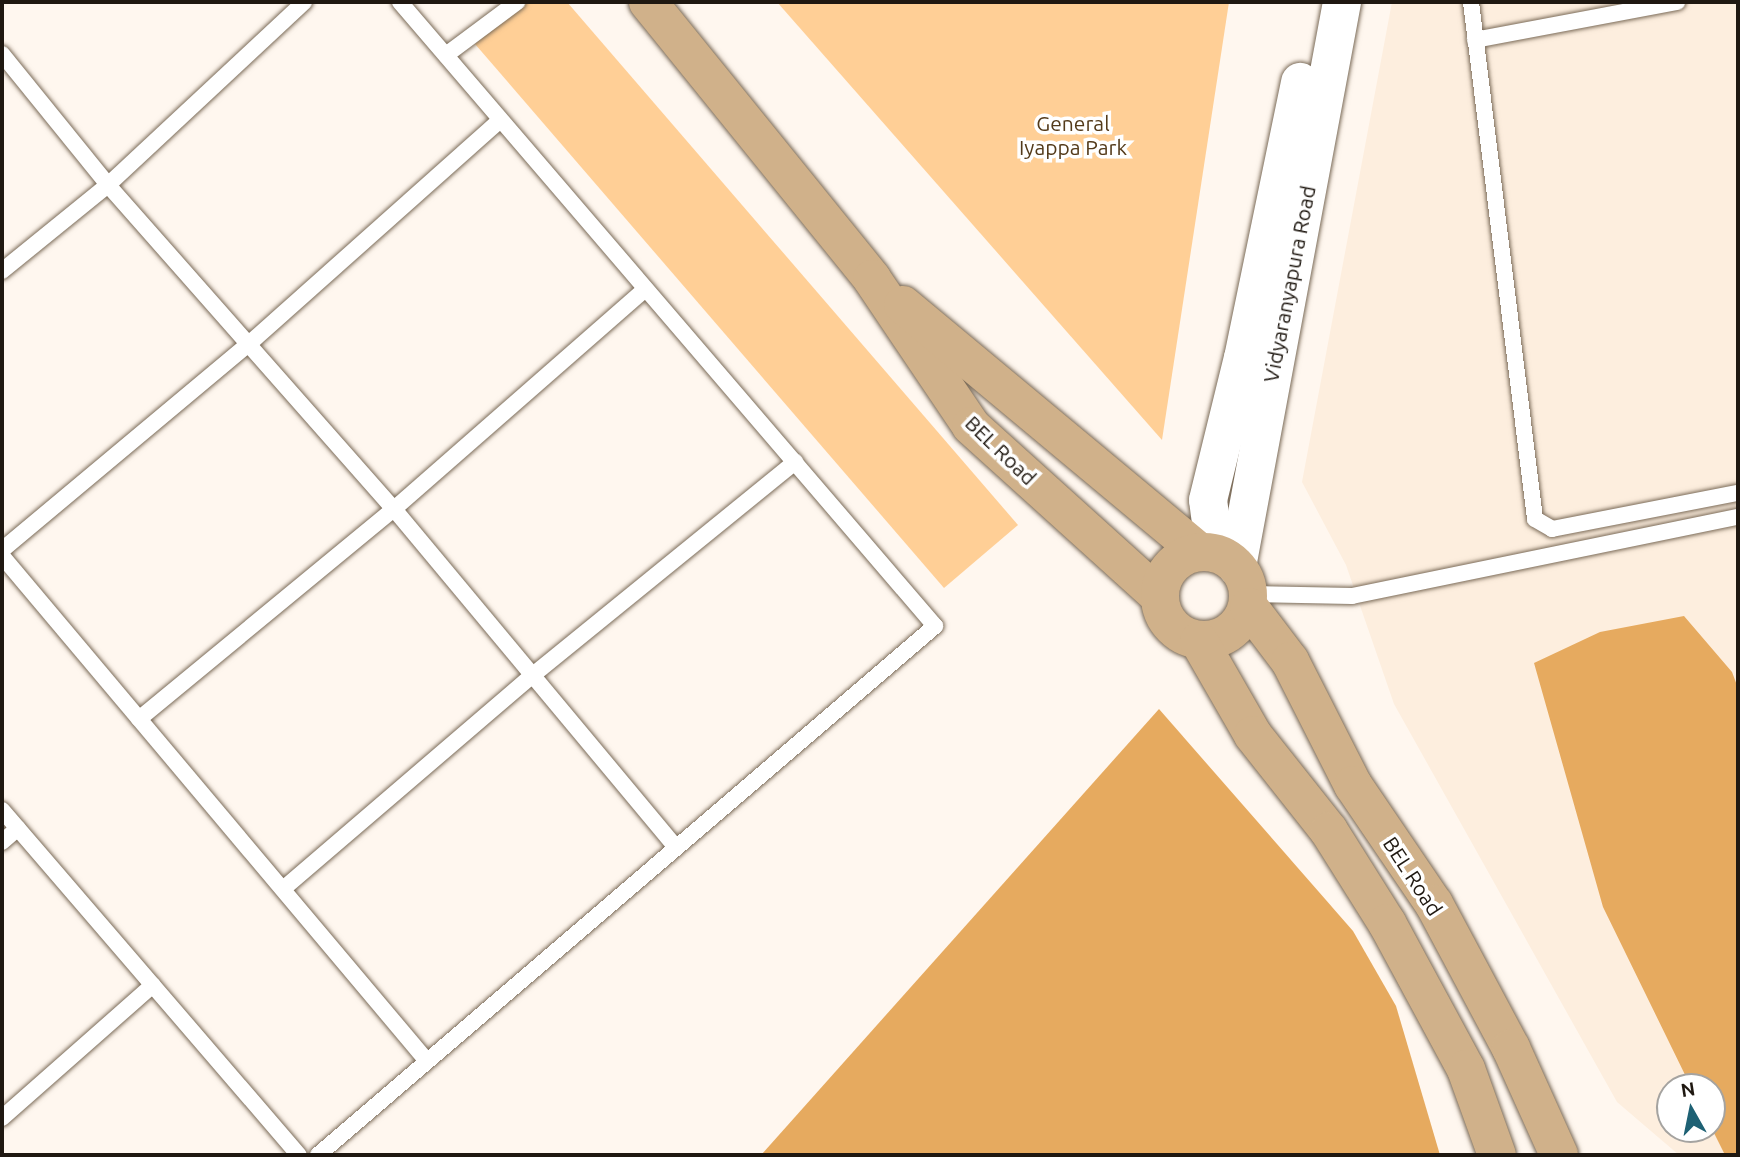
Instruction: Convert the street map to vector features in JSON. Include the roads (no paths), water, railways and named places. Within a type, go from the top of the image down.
[{"type":"main road","name":"BEL Road","points":[[648,2],[872,279],[971,426],[1159,596]]},
{"type":"main road","name":"Vidyaranyapura Road","points":[[1230,575],[1208,500],[1243,358],[1316,2]]},
{"type":"main road","name":"Vidyaranyapura Road","points":[[1230,575],[1342,2]]},
{"type":"main road","name":"BEL Road","points":[[872,279],[1230,575],[1290,661],[1353,785],[1434,904],[1511,1048],[1559,1155]]},
{"type":"main road","points":[[1199,641],[1231,631],[1230,575],[1178,560],[1164,575],[1159,596],[1170,626],[1199,641],[1252,735],[1329,831],[1387,922],[1466,1069],[1497,1155]]},
{"type":"lane","points":[[2,271],[108,185],[304,2]]},
{"type":"lane","points":[[318,1155],[935,626],[400,2]]},
{"type":"lane","points":[[446,55],[517,2]]},
{"type":"lane","points":[[1471,2],[1535,519],[1552,529],[1738,493]]},
{"type":"lane","points":[[1475,40],[1677,2]]},
{"type":"lane","points":[[2,54],[108,185],[394,509],[676,847]]},
{"type":"lane","points":[[2,550],[250,343],[500,120]]},
{"type":"lane","points":[[139,719],[394,509],[645,289]]},
{"type":"lane","points":[[282,889],[533,675],[795,462]]},
{"type":"lane","points":[[1230,575],[1352,596],[1738,517]]},
{"type":"lane","points":[[2,556],[427,1061]]},
{"type":"lane","points":[[2,810],[299,1155]]},
{"type":"lane","points":[[2,842],[18,828]]},
{"type":"lane","points":[[2,1118],[153,985]]},
{"type":"park label","name":"General Iyappa Park","points":[[1073,135]]}]
